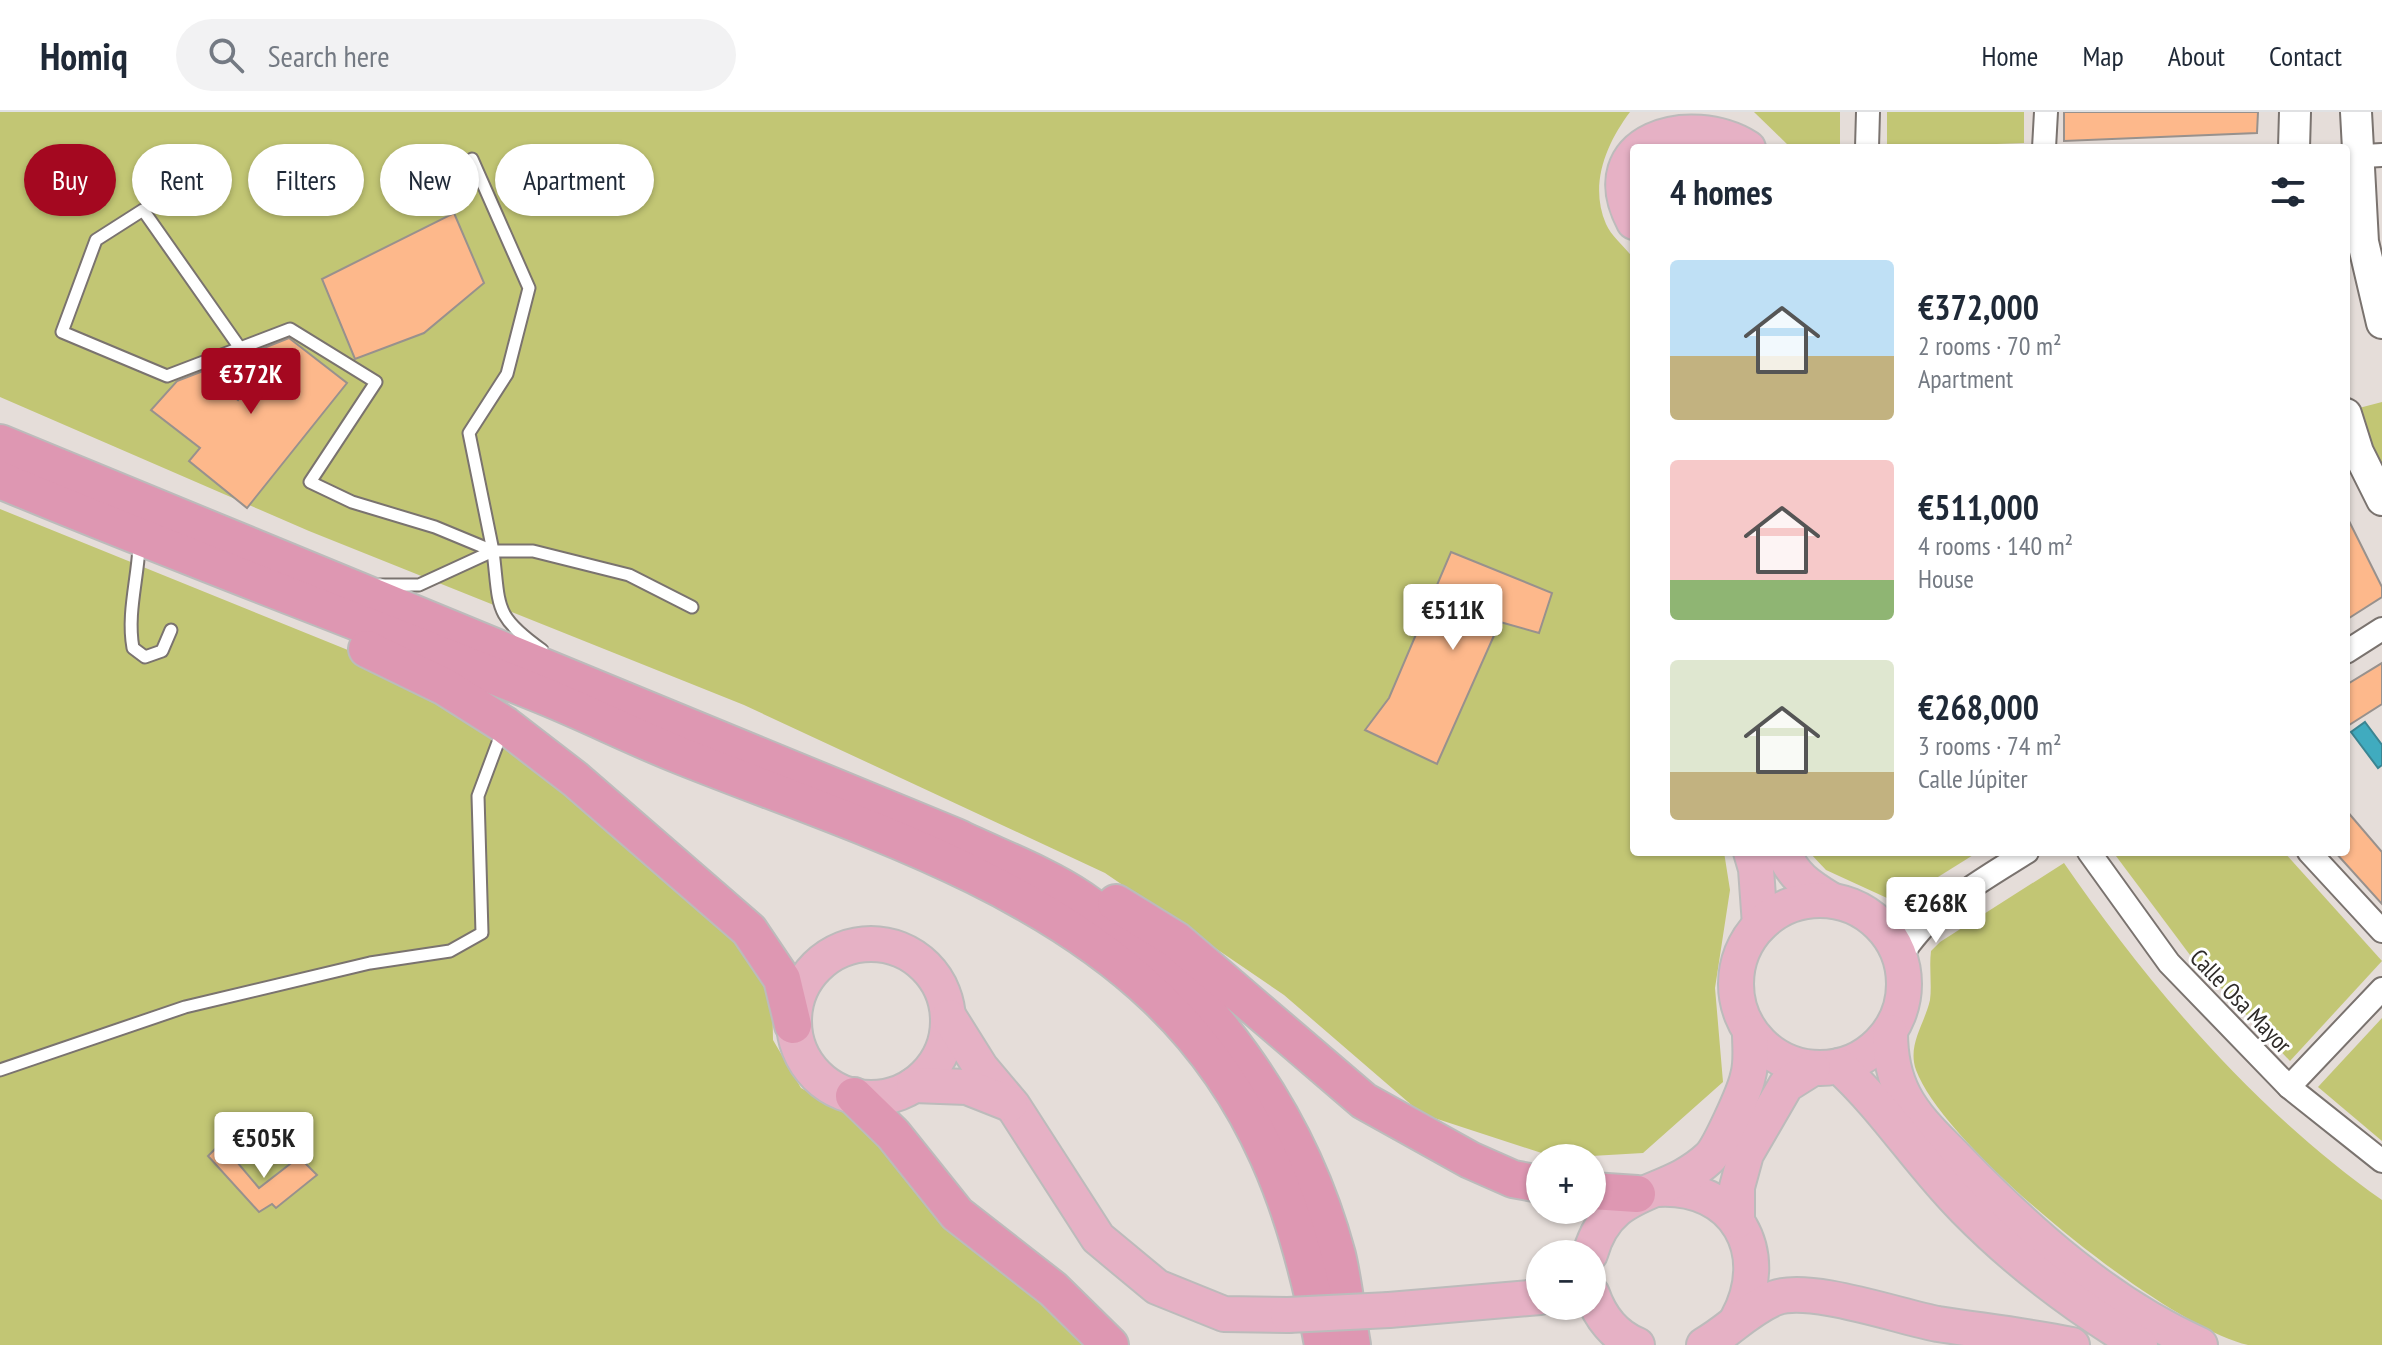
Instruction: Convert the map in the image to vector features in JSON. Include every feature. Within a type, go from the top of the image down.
[{"type":"highway","points":[[0,443],[956,837],[1080,898],[1166,968],[1197,999],[1245,1058],[1276,1106],[1300,1155],[1337,1256],[1352,1345]]},
{"type":"highway","points":[[0,480],[549,698],[682,756],[928,855],[1040,908],[1109,956],[1159,999],[1208,1056],[1245,1113],[1272,1161],[1293,1212],[1311,1277],[1323,1345]]},
{"type":"highway","points":[[47,499],[139,548],[288,610],[445,687],[505,725],[575,779],[749,930],[782,979],[793,1025]]},
{"type":"highway","points":[[223,534],[285,551],[891,787],[1059,869],[1176,940],[1364,1101],[1470,1160],[1526,1181]]},
{"type":"highway","points":[[854,1096],[893,1134],[957,1214],[1053,1289],[1110,1345]]},
{"type":"highway","points":[[1606,1191],[1645,1192]]},
{"type":"main road","points":[[2294,144],[2295,112]]},
{"type":"main road","points":[[2356,112],[2361,156],[2363,242],[2382,323]]},
{"type":"main road","points":[[1633,144],[1653,120],[1684,115],[1720,118],[1744,144]]},
{"type":"main road","points":[[1630,150],[1624,163],[1621,184],[1630,214]]},
{"type":"main road","points":[[2350,427],[2358,452],[2382,500]]},
{"type":"main road","points":[[1751,856],[1760,925]]},
{"type":"main road","points":[[1785,856],[1789,866],[1807,885],[1831,900]]},
{"type":"main road","points":[[1737,1221],[1737,1187],[1746,1154],[1786,1085],[1826,1067],[1858,1059],[1890,1032],[1901,1009],[1904,983],[1900,958],[1883,928],[1850,905],[1831,900],[1805,901],[1780,909],[1760,925],[1745,943],[1737,965],[1735,989],[1739,1012],[1750,1033],[1778,1057],[1826,1067],[1870,1095],[1901,1136],[1986,1229],[2030,1269],[2140,1345]]},
{"type":"main road","points":[[1013,1106],[967,1087],[914,1085],[875,1098],[854,1096],[831,1087],[811,1071],[798,1049],[793,1025],[795,1001],[805,978],[832,954],[866,943],[891,946],[913,955],[931,972],[943,993],[949,1017],[981,1068],[1013,1106],[1098,1238],[1157,1287],[1224,1314],[1288,1315],[1389,1310],[1526,1298]]},
{"type":"main road","points":[[914,1085],[933,1067],[945,1043],[949,1017]]},
{"type":"main road","points":[[1890,1032],[1892,1067],[1905,1098],[1926,1126],[2002,1205],[2049,1247],[2111,1293],[2200,1345]]},
{"type":"main road","points":[[1593,1240],[1612,1212],[1711,1157],[1748,1075],[1750,1033]]},
{"type":"main road","points":[[1645,1192],[1677,1188],[1700,1193],[1720,1204],[1737,1221],[1747,1239],[1753,1281],[1737,1320]]},
{"type":"main road","points":[[1497,1299],[1526,1288]]},
{"type":"main road","points":[[1704,1345],[1720,1336],[1737,1320],[1778,1297],[1824,1298],[1934,1323],[2072,1345]]},
{"type":"main road","points":[[1605,1320],[1637,1345]]},
{"type":"street","points":[[1867,144],[1868,112]]},
{"type":"street","points":[[2044,144],[2046,112]]},
{"type":"street","points":[[2350,649],[2382,629]]},
{"type":"street","points":[[1900,958],[1915,933],[1943,907],[2021,856]]},
{"type":"street","name":"Calle Osa Mayor","points":[[2092,856],[2169,963],[2289,1087],[2382,1161]]},
{"type":"street","points":[[2313,856],[2382,931]]},
{"type":"street","points":[[1883,928],[1943,907]]},
{"type":"street","points":[[2289,1087],[2382,989]]},
{"type":"lane","points":[[479,175],[529,288],[507,374],[469,433],[493,551],[501,610],[511,627],[545,653]]},
{"type":"lane","points":[[240,348],[143,210],[96,240],[62,332],[167,376],[290,329],[376,382],[310,482],[352,502],[435,527],[493,551],[533,551],[629,575],[692,607]]},
{"type":"lane","points":[[139,548],[129,624],[133,648],[145,657],[162,651],[171,630]]},
{"type":"lane","points":[[374,585],[419,585],[493,551]]},
{"type":"lane","points":[[0,1070],[185,1007],[370,963],[450,951],[482,933],[478,796],[505,725]]},
{"type":"green space","points":[[0,112],[1630,112],[1607,151],[1599,195],[1608,228],[1630,254],[1630,856],[1725,856],[1730,890],[1715,988],[1723,1082],[1643,1153],[1606,1155],[1606,1144],[1526,1144],[1526,1148],[1422,1114],[1284,995],[1105,873],[744,705],[309,531],[0,397]]},
{"type":"green space","points":[[1754,112],[1840,112],[1840,144],[1787,144]]},
{"type":"green space","points":[[1887,112],[2024,112],[2024,143],[1887,144]]},
{"type":"green space","points":[[2382,402],[2382,469],[2359,408]]},
{"type":"green space","points":[[0,509],[380,663],[487,723],[736,932],[772,989],[773,1040],[801,1088],[883,1134],[1098,1345],[0,1345]]},
{"type":"green space","points":[[1813,856],[1972,856],[1906,897],[1887,898],[1826,870]]},
{"type":"green space","points":[[2116,856],[2288,856],[2382,961],[2290,1061],[2190,955]]},
{"type":"green space","points":[[2064,863],[2132,956],[2208,1045],[2292,1128],[2382,1200],[2382,1345],[2248,1345],[2211,1331],[2165,1305],[2062,1230],[1968,1144],[1935,1104],[1914,1061],[1915,1043],[1930,1000],[1931,951],[1940,942]]},
{"type":"green space","points":[[2382,1018],[2382,1141],[2318,1087]]},
{"type":"water","points":[[2365,722],[2382,745],[2382,765],[2378,768],[2351,732]]},
{"type":"building","points":[[2064,112],[2258,112],[2257,133],[2064,141]]},
{"type":"building","points":[[448,216],[455,216],[484,283],[424,333],[355,359],[322,279]]},
{"type":"building","points":[[289,338],[347,383],[247,508],[189,461],[200,448],[151,410],[177,381],[203,371],[238,400],[258,375],[236,359]]},
{"type":"building","points":[[2350,523],[2382,587],[2382,597],[2350,617]]},
{"type":"building","points":[[1451,552],[1552,593],[1539,633],[1500,622],[1437,764],[1365,730],[1389,698]]},
{"type":"building","points":[[2382,663],[2382,704],[2350,724],[2350,683]]},
{"type":"building","points":[[2350,815],[2382,852],[2382,904],[2339,856],[2350,856]]},
{"type":"building","points":[[221,1143],[259,1188],[299,1157],[317,1175],[276,1208],[272,1204],[259,1212],[208,1156]]}]
